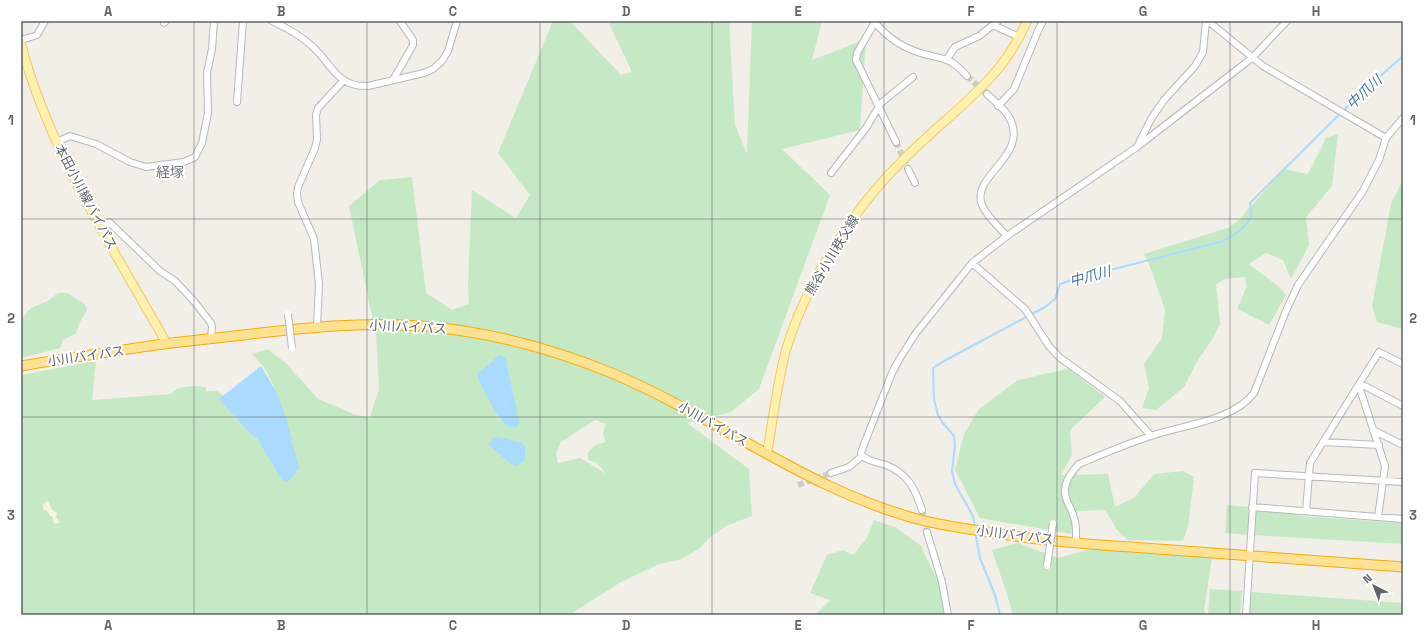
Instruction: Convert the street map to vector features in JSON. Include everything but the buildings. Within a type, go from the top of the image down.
[{"type":"highway","name":"小川バイパス","points":[[21,366],[167,344],[317,326],[371,324],[420,326],[486,335],[521,343],[582,362],[642,386],[801,473],[868,502],[925,521],[1005,535],[1076,543],[1403,567]]},
{"type":"main road","name":"熊谷小川秩父線","points":[[767,454],[776,397],[787,349],[804,302],[832,250],[868,199],[903,160],[943,124],[992,76],[1006,58],[1027,21]]},
{"type":"main road","name":"本田小川線バイパス","points":[[21,44],[39,102],[57,142],[100,227],[167,344]]},
{"type":"street","points":[[21,40],[37,35],[46,21]]},
{"type":"street","points":[[57,142],[70,136],[96,144],[130,162],[146,167],[184,162],[195,157],[202,143],[208,113],[207,73],[212,49],[214,21]]},
{"type":"street","points":[[237,102],[243,21]]},
{"type":"street","points":[[272,21],[295,33],[313,47],[342,81],[351,84],[368,86],[424,73],[433,69],[442,61],[448,51],[457,21]]},
{"type":"street","points":[[393,80],[413,46],[413,40],[400,21]]},
{"type":"street","points":[[998,106],[1014,89],[1043,21]]},
{"type":"street","points":[[1207,21],[1263,66],[1386,138]]},
{"type":"street","points":[[1137,147],[1151,119],[1164,100],[1195,66],[1203,52],[1207,21]]},
{"type":"street","points":[[862,456],[861,453],[863,447],[892,373],[900,358],[916,333],[972,263],[1007,236],[1137,147],[1252,58],[1287,21]]},
{"type":"street","points":[[896,142],[856,60],[857,53],[875,22],[887,36],[904,46],[928,55],[947,59],[954,63],[967,76]]},
{"type":"street","points":[[947,59],[955,47],[979,36],[996,23],[1019,37]]},
{"type":"street","points":[[831,173],[866,128],[885,98],[913,77]]},
{"type":"street","points":[[317,326],[319,284],[314,239],[296,194],[315,148],[317,139],[316,114],[318,108],[342,81]]},
{"type":"street","points":[[987,94],[1009,118],[1013,132],[1013,142],[1009,151],[1003,161],[992,171],[984,185],[981,195],[982,204],[986,212],[1007,236]]},
{"type":"street","points":[[1076,543],[1076,524],[1066,498],[1065,490],[1066,480],[1070,473],[1079,464],[1151,436],[1231,412],[1248,401],[1254,393],[1286,311],[1298,285],[1363,191],[1379,160],[1386,138],[1403,118]]},
{"type":"street","points":[[908,169],[915,183]]},
{"type":"street","points":[[100,227],[110,222],[160,271],[175,281],[193,300],[211,323],[211,339]]},
{"type":"street","points":[[972,263],[1025,309],[1049,346],[1059,357],[1120,401],[1151,436]]},
{"type":"street","points":[[288,314],[292,348]]},
{"type":"street","points":[[1306,511],[1310,463],[1379,352],[1403,364]]},
{"type":"street","points":[[1359,386],[1365,386],[1403,406]]},
{"type":"street","points":[[1359,386],[1386,466],[1378,517]]},
{"type":"street","points":[[1373,430],[1403,445]]},
{"type":"street","points":[[1323,442],[1379,445]]},
{"type":"street","points":[[831,473],[849,467],[862,456]]},
{"type":"street","points":[[862,456],[895,469],[902,474],[914,489],[922,510]]},
{"type":"street","points":[[1246,615],[1255,473],[1403,482]]},
{"type":"street","points":[[1252,507],[1403,519]]},
{"type":"street","points":[[1047,566],[1053,523]]},
{"type":"street","points":[[927,532],[942,582],[948,615]]},
{"type":"green space","points":[[553,21],[570,21],[621,75],[632,72],[608,21],[729,21],[735,125],[747,154],[752,21],[822,21],[812,60],[866,39],[860,130],[782,149],[830,195],[759,389],[731,412],[687,423],[749,469],[752,516],[726,526],[689,555],[679,560],[659,564],[621,582],[569,615],[21,615],[21,375],[96,361],[92,400],[171,394],[178,389],[192,386],[206,387],[206,391],[217,391],[288,444],[274,386],[264,367],[252,354],[267,349],[286,363],[318,399],[356,415],[370,417],[379,389],[376,335],[349,206],[380,180],[412,177],[426,293],[452,310],[469,304],[468,287],[472,190],[516,218],[530,195],[498,153]],"holes":[[[595,420],[606,424],[603,432],[605,442],[594,446],[588,453],[588,460],[597,463],[606,474],[580,458],[558,463],[556,453],[561,442]]]},
{"type":"green space","points":[[1338,134],[1332,186],[1306,217],[1309,245],[1291,279],[1283,260],[1266,253],[1249,264],[1278,286],[1286,295],[1269,325],[1237,309],[1247,286],[1245,277],[1225,279],[1216,284],[1220,324],[1213,338],[1196,363],[1184,387],[1156,410],[1142,408],[1149,388],[1144,364],[1162,338],[1165,310],[1151,269],[1144,254],[1228,228],[1239,220],[1284,169],[1308,174],[1326,138]]},
{"type":"green space","points":[[1403,180],[1403,329],[1377,322],[1372,306],[1391,204]]},
{"type":"green space","points":[[58,293],[67,293],[85,304],[87,310],[76,333],[63,340],[60,348],[21,358],[21,321],[33,307],[48,301]]},
{"type":"green space","points":[[1068,369],[1105,397],[1070,430],[1072,455],[1061,475],[1108,474],[1115,507],[1135,497],[1154,474],[1183,471],[1194,477],[1188,527],[1183,541],[1128,540],[1117,530],[1105,510],[1078,511],[1071,534],[980,518],[955,470],[964,434],[979,409],[1018,380]]},
{"type":"green space","points":[[1227,505],[1250,507],[1248,535],[1225,533]]},
{"type":"green space","points":[[1258,510],[1297,513],[1300,516],[1403,523],[1403,544],[1253,535],[1254,514]]},
{"type":"green space","points":[[874,520],[897,528],[921,546],[946,599],[946,615],[815,615],[830,600],[810,593],[827,555],[843,550],[853,555],[867,538]]},
{"type":"green space","points":[[1018,543],[1058,558],[1091,549],[1212,557],[1204,611],[1208,615],[1013,615],[992,550]]},
{"type":"green space","points":[[1210,589],[1242,591],[1240,615],[1208,615]]},
{"type":"green space","points":[[1250,592],[1403,603],[1403,615],[1249,615]]},
{"type":"sand","points":[[48,501],[52,510],[57,513],[56,517],[59,522],[58,523],[54,523],[52,516],[50,516],[43,508],[43,504]]},
{"type":"water","points":[[499,355],[506,359],[519,423],[516,428],[505,424],[496,413],[478,379],[478,374]]},
{"type":"water","points":[[261,366],[277,393],[287,421],[299,468],[289,481],[286,482],[282,480],[257,438],[250,434],[219,399]]},
{"type":"water","points":[[496,437],[521,442],[525,446],[525,459],[517,466],[512,465],[489,445],[491,440]]},
{"type":"waterway","name":"中爪川","points":[[975,528],[973,516],[955,484],[952,471],[955,446],[954,436],[938,415],[934,399],[933,368],[1045,307],[1055,299],[1060,284],[1220,242],[1234,235],[1249,221],[1251,216],[1250,203],[1360,94],[1403,56]]},
{"type":"waterway","name":"中爪川","points":[[975,532],[980,558],[995,595],[1000,615]]},
{"type":"tunnel","points":[[967,76],[987,94]]},
{"type":"tunnel","points":[[896,142],[908,169]]},
{"type":"tunnel","points":[[798,485],[831,473]]},
{"type":"tunnel","points":[[922,510],[927,532]]},
{"type":"district","name":"経塚","points":[[170,172]]}]
